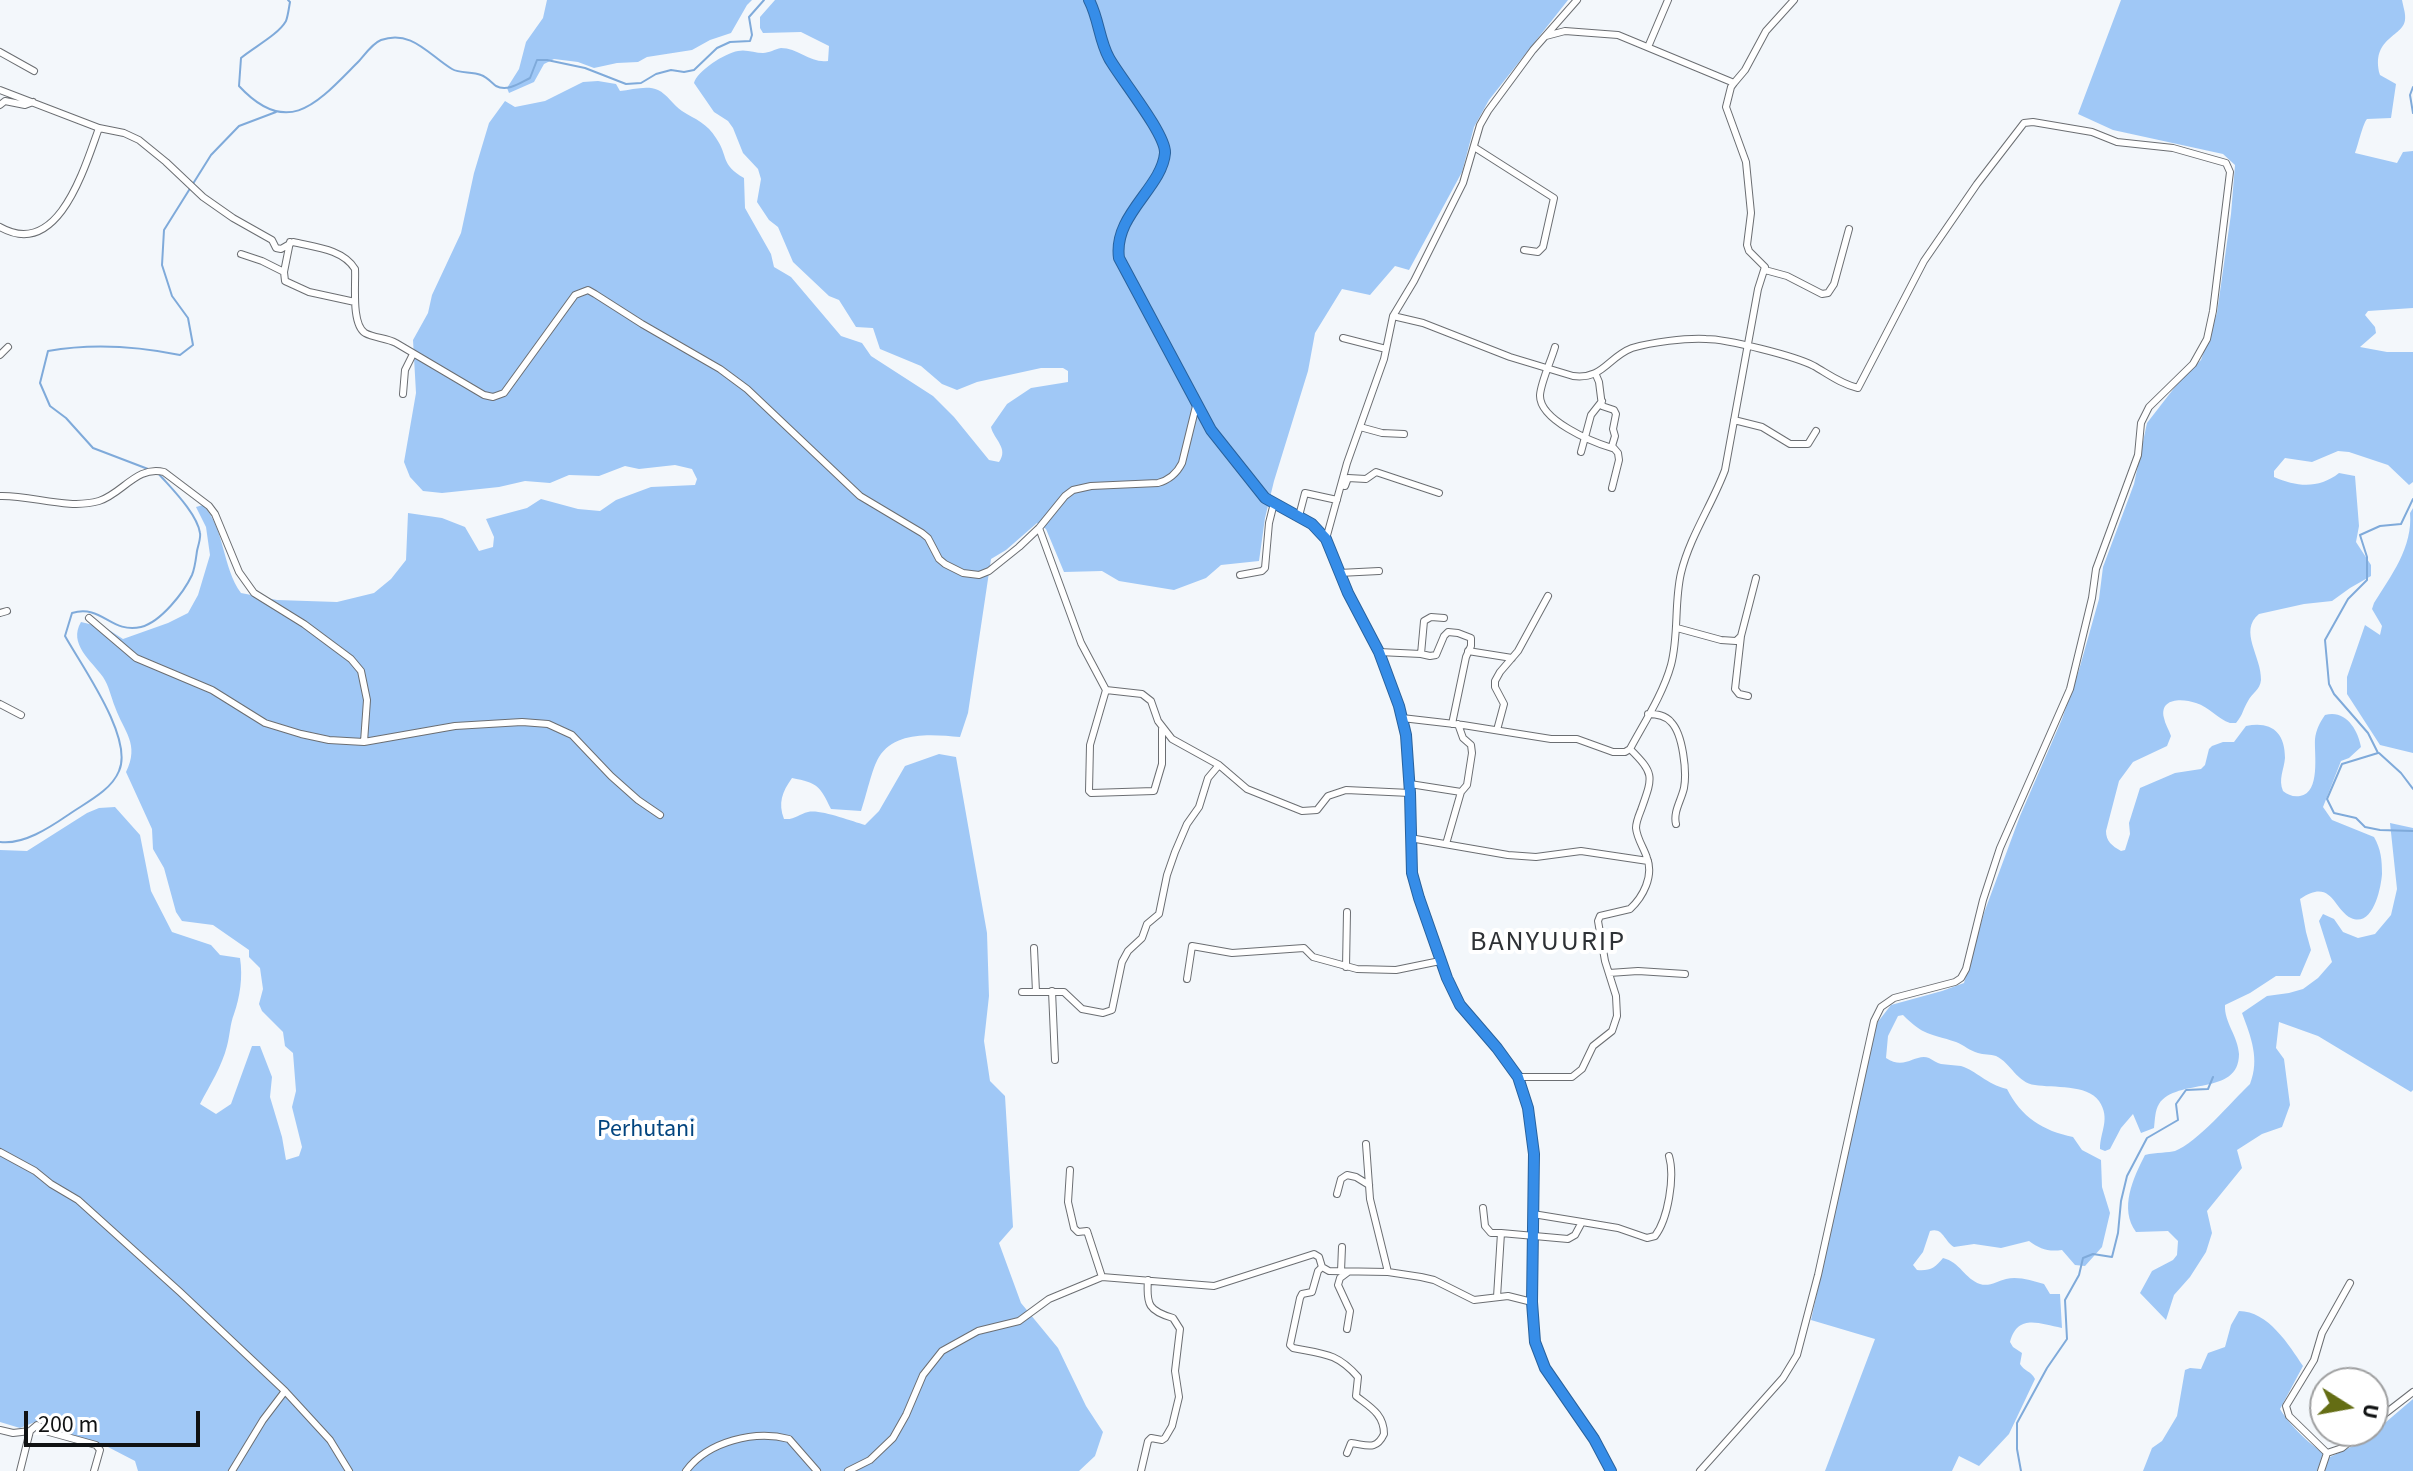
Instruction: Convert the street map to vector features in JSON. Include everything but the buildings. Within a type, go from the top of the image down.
[{"type":"highway","points":[[1089,0],[1107,55],[1164,145],[1162,163],[1122,230],[1119,258],[1196,406],[1229,455],[1259,492],[1317,528],[1326,539],[1338,573],[1379,652],[1402,718],[1409,755],[1410,838],[1415,885],[1440,961],[1460,1005],[1518,1077],[1528,1108],[1533,1142],[1532,1302],[1535,1342],[1545,1368],[1594,1439],[1611,1471]]},
{"type":"street","points":[[1326,539],[1386,349],[1393,316],[1463,183],[1480,125],[1533,50],[1577,0]]},
{"type":"street","points":[[1648,47],[1668,0]]},
{"type":"street","points":[[1402,718],[1551,739],[1577,739],[1613,752],[1630,749],[1670,668],[1681,573],[1702,517],[1721,480],[1758,289],[1765,270],[1764,264],[1749,251],[1747,245],[1751,213],[1748,171],[1726,107],[1731,87],[1745,70],[1766,31],[1794,0]]},
{"type":"street","points":[[1546,36],[1565,31],[1618,35],[1734,83]]},
{"type":"street","points":[[0,52],[34,71]]},
{"type":"street","points":[[0,90],[139,140],[233,218],[272,240],[276,248],[281,249],[290,242],[320,248],[346,258],[355,269],[355,302],[359,325],[365,332],[387,338],[475,392],[500,397],[513,384],[575,295],[588,290],[693,352],[747,389],[860,496],[922,533],[939,559],[963,573],[979,575],[989,571],[1039,528],[1065,496],[1082,487],[1158,483],[1172,476],[1182,463],[1196,406]]},
{"type":"street","points":[[0,105],[5,101],[25,105],[33,102]]},
{"type":"street","points":[[1393,316],[1423,323],[1549,369],[1583,377],[1596,375],[1628,350],[1644,345],[1707,338],[1811,364],[1854,388],[1860,386],[1924,261],[2024,123],[2084,131],[2117,142],[2173,148],[2221,161],[2228,167],[2227,207],[2213,311],[2204,347],[2184,374],[2149,407],[2141,423],[2138,455],[2096,569],[2070,689],[2000,848],[1966,969],[1955,982],[1886,1002],[1877,1014],[1797,1355],[1783,1378],[1700,1471]]},
{"type":"street","points":[[0,227],[19,236],[26,235],[59,217],[73,193],[99,128]]},
{"type":"street","points":[[1474,147],[1554,198],[1543,247],[1538,252],[1524,250]]},
{"type":"street","points":[[1765,270],[1787,276],[1822,294],[1828,293],[1834,284],[1849,229]]},
{"type":"street","points":[[290,242],[285,281],[295,287],[355,302]]},
{"type":"street","points":[[241,254],[284,272]]},
{"type":"street","points":[[1343,338],[1386,349]]},
{"type":"street","points":[[0,355],[8,347]]},
{"type":"street","points":[[1555,347],[1540,396],[1543,408],[1565,427],[1618,453],[1612,488]]},
{"type":"street","points":[[403,394],[405,370],[413,354]]},
{"type":"street","points":[[1596,375],[1602,406],[1614,410],[1616,414],[1612,448]]},
{"type":"street","points":[[1581,452],[1594,409],[1602,401]]},
{"type":"street","points":[[1734,420],[1762,427],[1790,444],[1808,444],[1816,431]]},
{"type":"street","points":[[1360,427],[1388,434],[1404,434]]},
{"type":"street","points":[[0,496],[95,502],[111,497],[135,478],[158,470],[164,472],[215,514],[239,572],[254,593],[304,624],[351,659],[361,671],[367,700],[364,742]]},
{"type":"street","points":[[1341,485],[1345,486],[1348,478],[1366,479],[1376,472],[1439,493]]},
{"type":"street","points":[[1299,516],[1305,493],[1337,500]]},
{"type":"street","points":[[1240,575],[1265,568],[1274,503]]},
{"type":"street","points":[[1039,528],[1081,643],[1106,690],[1088,759],[1089,791],[1154,791],[1162,764],[1162,727]]},
{"type":"street","points":[[1338,573],[1379,571]]},
{"type":"street","points":[[1748,696],[1739,694],[1735,689],[1741,636],[1756,578]]},
{"type":"street","points":[[1497,730],[1504,704],[1495,681],[1528,634],[1548,596]]},
{"type":"street","points":[[1421,654],[1424,621],[1431,617],[1444,618]]},
{"type":"street","points":[[89,618],[136,658],[212,690],[265,723],[329,740],[364,742],[455,726],[522,722],[548,724],[572,735],[620,784],[660,815]]},
{"type":"street","points":[[1677,628],[1728,641],[1736,641],[1741,636]]},
{"type":"street","points":[[1379,652],[1430,656],[1436,655],[1444,636],[1451,632],[1471,638],[1455,724],[1471,745],[1472,753],[1467,785],[1461,792],[1446,844]]},
{"type":"street","points":[[1468,651],[1512,658]]},
{"type":"street","points":[[1106,690],[1142,694],[1151,701],[1162,727],[1180,745],[1219,765],[1247,789],[1302,811],[1317,810],[1328,796],[1346,790],[1410,788],[1461,792]]},
{"type":"street","points":[[0,704],[21,715]]},
{"type":"street","points":[[1648,714],[1665,717],[1676,728],[1685,763],[1684,787],[1675,817],[1676,824]]},
{"type":"street","points":[[1518,1077],[1572,1077],[1578,1074],[1593,1046],[1609,1035],[1615,1025],[1617,1004],[1599,931],[1600,916],[1630,909],[1647,882],[1648,861],[1636,828],[1650,774],[1647,766],[1630,749]]},
{"type":"street","points":[[1022,992],[1064,992],[1082,1009],[1103,1013],[1112,1010],[1122,962],[1128,951],[1142,938],[1147,924],[1159,914],[1175,852],[1187,824],[1199,807],[1208,778],[1219,765]]},
{"type":"street","points":[[1684,787],[1692,790]]},
{"type":"street","points":[[1410,838],[1508,855],[1536,857],[1581,851],[1648,861]]},
{"type":"street","points":[[1346,967],[1347,912]]},
{"type":"street","points":[[1187,979],[1192,946],[1232,953],[1304,948],[1313,957],[1346,967],[1389,971],[1440,961]]},
{"type":"street","points":[[1034,948],[1036,992]]},
{"type":"street","points":[[1609,973],[1685,974]]},
{"type":"street","points":[[1052,991],[1055,1060]]},
{"type":"street","points":[[1366,1144],[1371,1203],[1388,1272]]},
{"type":"street","points":[[0,1152],[78,1200],[285,1391],[330,1440],[349,1471]]},
{"type":"street","points":[[1533,1214],[1618,1228],[1647,1238],[1655,1236],[1668,1204],[1672,1169],[1669,1156]]},
{"type":"street","points":[[1070,1170],[1068,1202],[1073,1226],[1076,1231],[1087,1231],[1102,1277]]},
{"type":"street","points":[[1337,1194],[1341,1179],[1347,1175],[1369,1185]]},
{"type":"street","points":[[1483,1208],[1485,1226],[1491,1233],[1568,1239],[1575,1235],[1582,1222]]},
{"type":"street","points":[[1497,1297],[1501,1233]]},
{"type":"street","points":[[1342,1247],[1344,1272],[1338,1285],[1350,1311],[1347,1329]]},
{"type":"street","points":[[848,1471],[878,1454],[893,1438],[923,1375],[945,1348],[983,1329],[1019,1321],[1049,1299],[1102,1277],[1214,1286],[1310,1253],[1319,1257],[1326,1271],[1388,1272],[1434,1280],[1474,1300],[1508,1296],[1532,1302]]},
{"type":"street","points":[[1322,1267],[1312,1292],[1302,1294],[1300,1298],[1290,1347],[1341,1359],[1358,1377],[1356,1396],[1376,1411],[1382,1421],[1384,1434],[1377,1444],[1370,1448],[1351,1443],[1347,1453]]},
{"type":"street","points":[[1141,1471],[1147,1443],[1151,1438],[1165,1438],[1172,1426],[1179,1397],[1175,1371],[1180,1329],[1173,1318],[1152,1309],[1148,1299],[1148,1280]]},
{"type":"street","points":[[2327,1453],[2289,1416],[2286,1406],[2314,1360],[2322,1333],[2350,1283]]},
{"type":"street","points":[[232,1471],[285,1391]]},
{"type":"street","points":[[2389,1411],[2413,1392]]},
{"type":"street","points":[[0,1430],[13,1433],[30,1431],[37,1425],[49,1432],[96,1445],[100,1450],[94,1471]]},
{"type":"street","points":[[20,1471],[30,1431]]},
{"type":"street","points":[[686,1471],[709,1451],[748,1436],[789,1439],[817,1471]]},
{"type":"street","points":[[2327,1453],[2343,1447]]},
{"type":"street","points":[[2321,1471],[2327,1453]]},
{"type":"green space","points":[[547,0],[752,0],[731,33],[692,50],[594,68],[554,59],[544,64],[534,82],[509,93],[507,88],[519,69],[526,42],[543,18]]},
{"type":"green space","name":"Perhutani","points":[[775,0],[1568,0],[1489,100],[1474,127],[1462,172],[1409,270],[1395,266],[1370,295],[1342,289],[1315,333],[1308,371],[1274,481],[1259,561],[1221,565],[1206,578],[1174,590],[1119,581],[1102,571],[1064,572],[1046,529],[1037,523],[991,559],[968,713],[960,737],[916,736],[886,748],[876,762],[861,811],[831,809],[817,787],[801,780],[792,778],[783,793],[781,808],[784,819],[813,812],[865,825],[879,811],[905,766],[939,754],[956,757],[987,933],[989,996],[984,1041],[990,1081],[1005,1096],[1013,1227],[999,1243],[1021,1303],[1058,1348],[1086,1406],[1103,1432],[1095,1456],[1079,1471],[138,1471],[135,1461],[40,1420],[20,1428],[0,1422],[0,850],[27,851],[87,813],[115,807],[140,835],[151,891],[172,932],[211,945],[220,955],[240,958],[238,1001],[227,1046],[200,1104],[216,1114],[231,1104],[252,1046],[260,1046],[272,1077],[270,1097],[286,1160],[299,1156],[302,1147],[292,1107],[296,1091],[293,1053],[285,1046],[283,1032],[259,1004],[263,989],[260,968],[249,957],[249,950],[213,925],[182,921],[176,912],[164,868],[153,849],[152,829],[126,772],[131,754],[129,738],[105,680],[79,645],[77,637],[81,622],[106,628],[123,639],[188,613],[198,595],[210,555],[206,527],[196,507],[203,505],[216,525],[230,572],[241,593],[277,600],[337,602],[374,593],[391,579],[406,560],[408,513],[442,518],[465,527],[479,551],[493,547],[494,537],[486,519],[527,508],[541,499],[578,509],[600,511],[616,500],[651,487],[695,485],[697,479],[692,469],[675,465],[639,469],[625,466],[599,476],[569,475],[550,483],[525,481],[442,493],[423,491],[410,477],[404,462],[416,393],[413,340],[428,313],[432,295],[461,233],[489,123],[505,101],[515,107],[545,101],[583,82],[598,81],[616,84],[620,91],[649,88],[661,92],[713,133],[728,164],[744,178],[745,208],[771,254],[774,267],[791,277],[841,336],[862,343],[871,356],[933,396],[989,460],[999,462],[1002,457],[1002,448],[991,427],[1007,404],[1031,388],[1068,382],[1068,371],[1063,368],[1041,368],[977,382],[957,390],[942,384],[921,366],[880,349],[873,328],[856,327],[839,300],[829,296],[793,262],[778,227],[757,202],[761,179],[758,169],[743,153],[728,121],[714,112],[694,83],[712,63],[744,50],[763,53],[781,48],[828,61],[829,46],[801,32],[763,33],[760,17]]},
{"type":"green space","points":[[2121,0],[2402,0],[2403,26],[2383,46],[2378,63],[2380,75],[2396,84],[2391,118],[2367,119],[2355,153],[2397,163],[2403,152],[2413,151],[2413,308],[2368,311],[2365,315],[2376,333],[2360,347],[2387,352],[2413,352],[2413,482],[2409,485],[2388,465],[2349,452],[2338,451],[2312,462],[2285,458],[2274,471],[2274,477],[2291,483],[2316,484],[2339,473],[2355,476],[2359,526],[2356,542],[2371,565],[2371,576],[2332,601],[2259,614],[2253,621],[2251,636],[2261,680],[2236,723],[2221,719],[2190,701],[2168,703],[2163,711],[2171,736],[2167,746],[2133,762],[2119,781],[2106,831],[2112,845],[2125,850],[2130,834],[2129,823],[2140,788],[2175,773],[2201,769],[2212,746],[2234,742],[2246,726],[2262,725],[2279,735],[2285,758],[2281,778],[2283,791],[2295,796],[2307,793],[2314,780],[2318,726],[2325,715],[2339,715],[2354,727],[2361,747],[2341,761],[2323,807],[2332,820],[2374,837],[2381,859],[2380,888],[2370,912],[2359,920],[2345,914],[2325,893],[2319,891],[2300,899],[2311,950],[2300,976],[2276,976],[2225,1005],[2238,1047],[2236,1067],[2229,1076],[2218,1082],[2168,1096],[2158,1106],[2154,1128],[2141,1133],[2133,1114],[2110,1149],[2105,1151],[2100,1149],[2104,1114],[2094,1096],[2078,1089],[2029,1083],[1996,1056],[1980,1054],[1927,1033],[1903,1015],[1898,1016],[1888,1036],[1886,1058],[1899,1063],[1924,1057],[1941,1064],[1961,1066],[2007,1089],[2026,1115],[2043,1127],[2073,1137],[2082,1150],[2101,1160],[2102,1187],[2110,1213],[2102,1247],[2085,1266],[2075,1265],[2062,1250],[2044,1249],[2029,1241],[2001,1248],[1974,1244],[1954,1247],[1938,1231],[1930,1231],[1923,1252],[1913,1265],[1917,1270],[1932,1268],[1943,1258],[1983,1285],[2016,1278],[2044,1284],[2050,1294],[2060,1294],[2062,1328],[2030,1323],[2018,1327],[2014,1333],[2010,1342],[2022,1353],[2020,1364],[2035,1379],[2009,1434],[1979,1466],[1959,1456],[1952,1471],[1825,1471],[1875,1339],[1811,1320],[1877,1023],[1891,1005],[1964,983],[1984,913],[2079,670],[2099,599],[2103,567],[2134,484],[2147,423],[2178,383],[2201,360],[2217,313],[2235,165],[2223,154],[2113,130],[2078,114]]},
{"type":"green space","points":[[2413,508],[2413,753],[2380,745],[2347,694],[2347,677],[2365,625],[2380,635],[2382,626],[2372,609],[2404,549]]},
{"type":"green space","points":[[2390,823],[2413,828],[2413,1090],[2411,1092],[2318,1036],[2279,1022],[2276,1048],[2284,1059],[2290,1105],[2282,1127],[2262,1134],[2237,1150],[2242,1168],[2207,1211],[2212,1233],[2206,1252],[2174,1295],[2166,1320],[2140,1293],[2152,1271],[2177,1255],[2178,1241],[2168,1231],[2136,1232],[2128,1204],[2136,1174],[2145,1155],[2172,1152],[2184,1147],[2250,1084],[2254,1057],[2242,1013],[2267,996],[2303,989],[2332,962],[2319,921],[2323,914],[2334,919],[2343,932],[2358,938],[2375,934],[2391,915],[2397,889]]},
{"type":"green space","points":[[2239,1311],[2250,1313],[2268,1323],[2284,1339],[2303,1366],[2280,1409],[2309,1442],[2309,1447],[2315,1447],[2330,1457],[2351,1447],[2389,1447],[2389,1420],[2413,1399],[2413,1471],[2143,1471],[2152,1448],[2162,1441],[2177,1416],[2185,1370],[2201,1369],[2208,1353],[2225,1347]]},
{"type":"waterway","points":[[288,0],[288,14],[282,26],[241,58],[239,86],[257,102],[273,110],[288,112],[303,109],[317,101],[375,44],[392,38],[411,41],[452,69],[481,75],[500,88],[530,78],[537,60],[585,68],[626,84],[641,83],[671,70],[694,70],[717,48],[730,42],[750,41],[749,17],[764,0]]},
{"type":"waterway","points":[[2413,87],[2410,95],[2413,113]]},
{"type":"waterway","points":[[148,469],[93,448],[66,418],[50,406],[40,383],[48,351],[114,347],[180,355],[193,345],[188,318],[172,296],[162,265],[164,230],[211,155],[239,126],[276,112]]},
{"type":"waterway","points":[[0,842],[18,841],[53,825],[104,791],[119,771],[122,757],[113,721],[65,636],[72,613],[82,611],[131,628],[149,624],[171,606],[188,582],[200,540],[198,525],[189,509],[158,473]]},
{"type":"waterway","points":[[2413,499],[2401,524],[2380,526],[2360,535],[2367,557],[2367,580],[2348,599],[2325,640],[2329,684],[2368,733],[2378,753],[2342,764],[2327,799],[2334,813],[2356,818],[2365,827],[2413,831]]},
{"type":"waterway","points":[[2379,753],[2413,789]]},
{"type":"waterway","points":[[2021,1471],[2017,1423],[2067,1339],[2065,1300],[2079,1275],[2083,1258],[2093,1254],[2112,1257],[2127,1176],[2147,1138],[2178,1120],[2176,1104],[2186,1090],[2208,1089],[2213,1077]]},
{"type":"district","name":"BANYUURIP","points":[[1548,944]]}]
